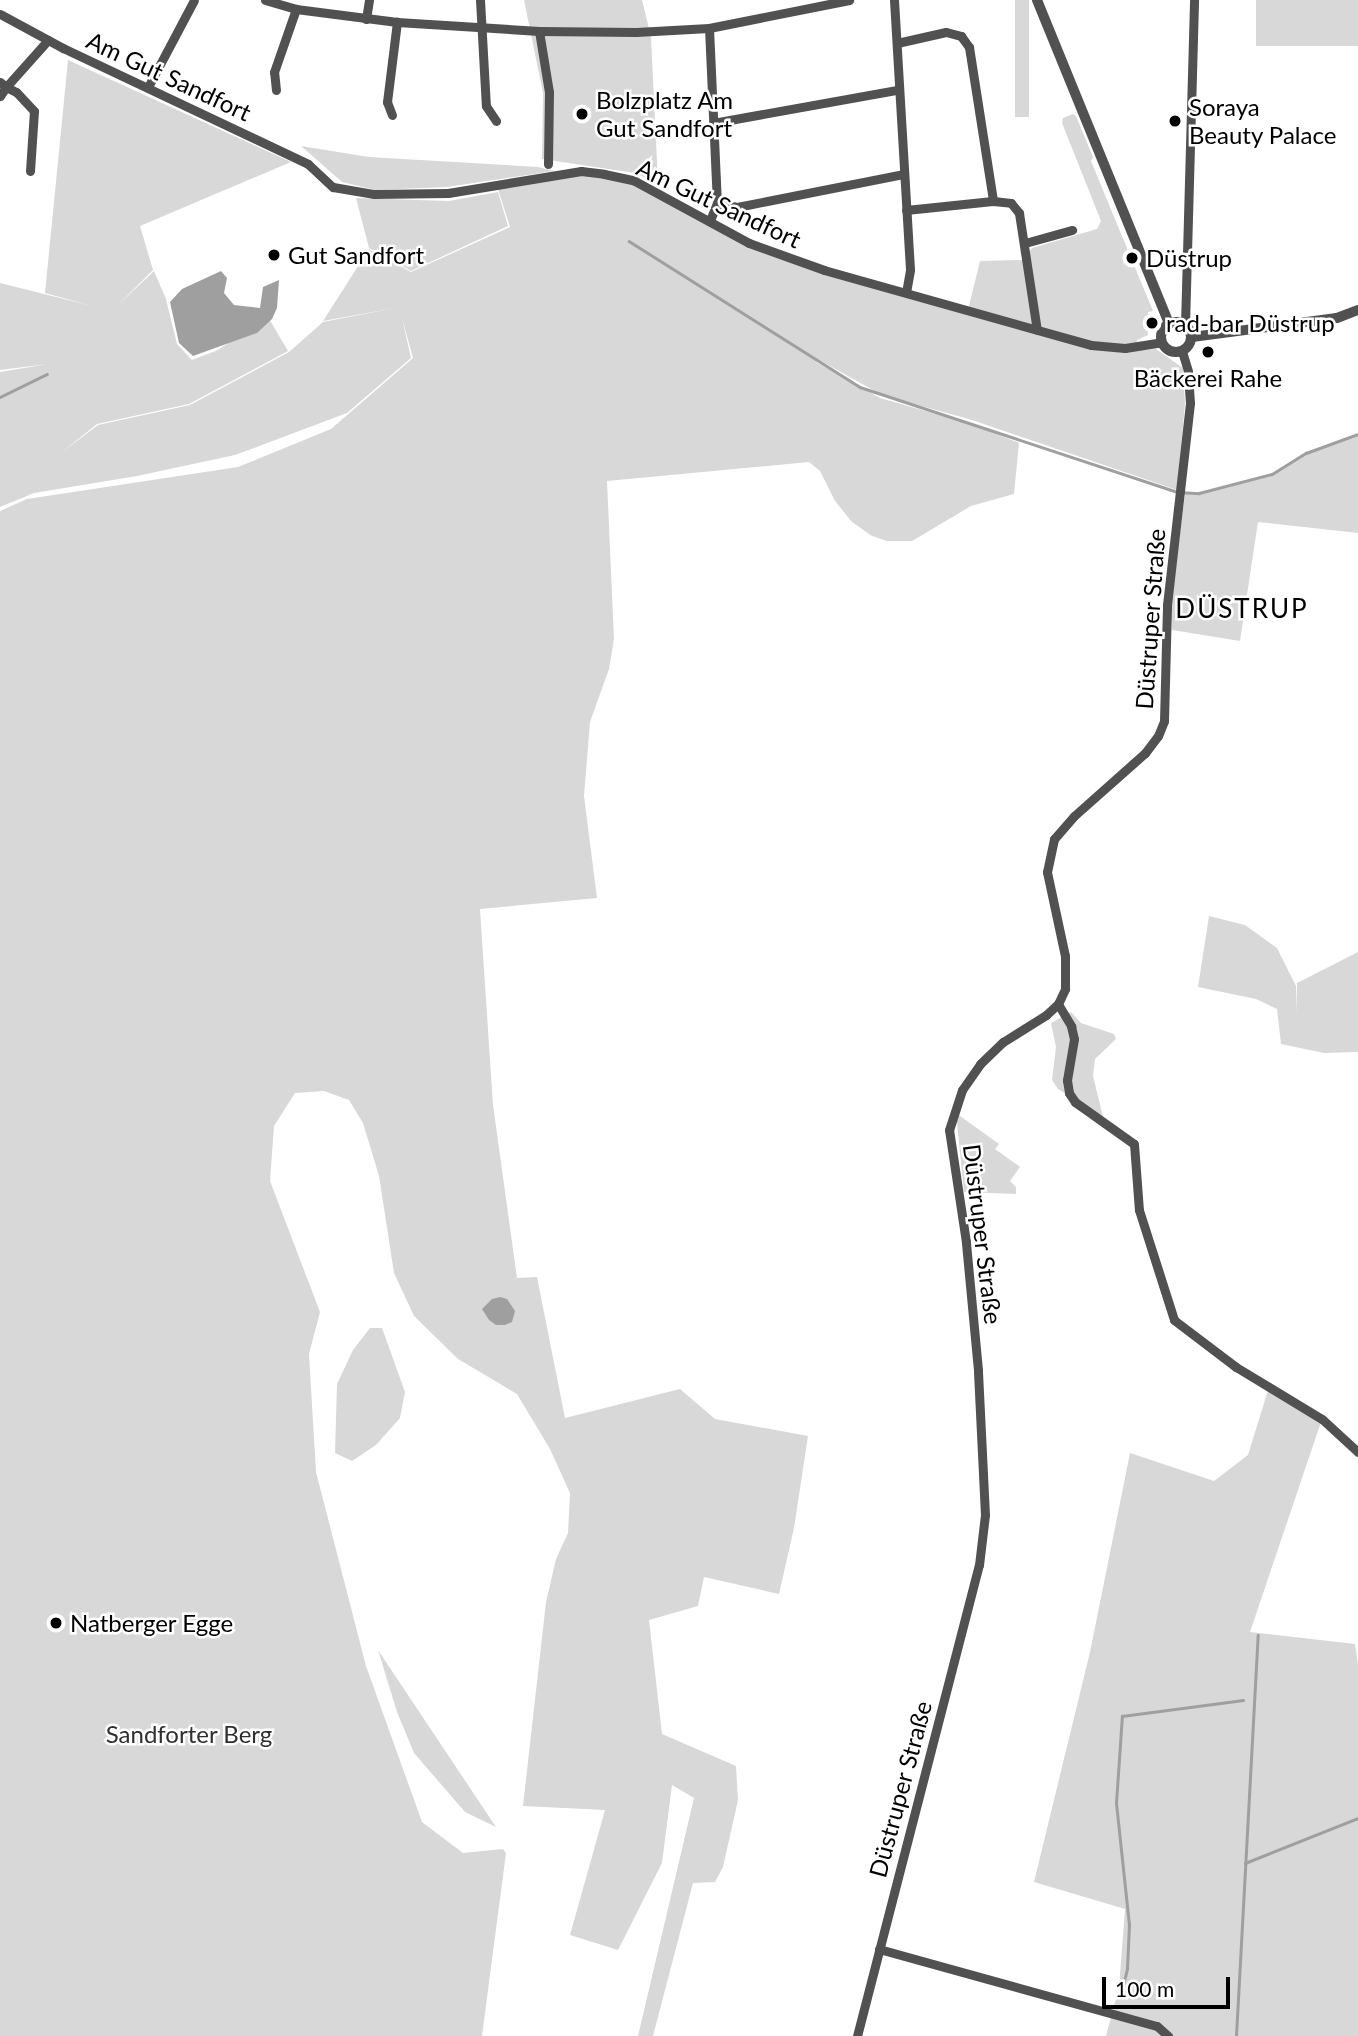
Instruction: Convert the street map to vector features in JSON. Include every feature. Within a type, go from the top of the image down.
[{"type":"street","points":[[148,87],[194,0]]},
{"type":"street","points":[[265,0],[296,9],[397,22],[539,31],[636,32],[709,27],[849,0]]},
{"type":"street","points":[[366,19],[369,0]]},
{"type":"street","points":[[480,0],[486,106],[496,121]]},
{"type":"street","points":[[894,0],[897,90],[910,270],[906,292]]},
{"type":"street","points":[[1037,0],[1169,324]]},
{"type":"street","points":[[1169,324],[1161,334],[1162,342],[1168,350],[1182,351],[1189,346],[1192,337],[1185,325],[1194,0]]},
{"type":"street","points":[[276,90],[275,72],[296,9]]},
{"type":"street","name":"Am Gut Sandfort","points":[[0,14],[48,40],[308,164],[333,187],[374,194],[449,193],[582,171],[633,180],[749,243],[787,259],[1108,348],[1162,342]]},
{"type":"street","points":[[391,115],[387,102],[397,22]]},
{"type":"street","points":[[709,27],[717,203],[710,220]]},
{"type":"street","points":[[539,31],[549,92],[548,164]]},
{"type":"street","points":[[897,43],[946,32],[961,36],[969,47],[993,201]]},
{"type":"street","points":[[30,171],[34,111],[16,92],[2,88],[48,40]]},
{"type":"street","points":[[713,123],[897,90]]},
{"type":"street","points":[[717,203],[737,207],[903,174]]},
{"type":"street","points":[[906,210],[993,201],[1011,203],[1019,213],[1037,330]]},
{"type":"street","points":[[1025,243],[1072,230]]},
{"type":"street","points":[[1192,337],[1337,318],[1358,310]]},
{"type":"street","points":[[1169,324],[1185,325]]},
{"type":"street","name":"Düstruper Straße","points":[[857,2036],[979,1565],[985,1515],[978,1370],[966,1242],[949,1130],[962,1090],[981,1064],[1003,1042],[1046,1016],[1058,1004],[1065,989],[1067,972],[1050,890],[1049,853],[1063,827],[1145,754],[1158,736],[1164,721],[1165,632],[1190,403],[1188,371],[1182,351]]},
{"type":"street","points":[[1058,1004],[1071,1026],[1074,1039],[1067,1080],[1069,1093],[1076,1102],[1134,1144],[1139,1210],[1174,1320],[1236,1367],[1322,1419],[1358,1452]]},
{"type":"street","points":[[879,1949],[1157,2026],[1168,2036]]},
{"type":"green space","points":[[524,0],[642,0],[651,37],[658,183],[635,173],[542,159],[543,93]]},
{"type":"green space","points":[[1015,0],[1029,0],[1029,117],[1015,117]]},
{"type":"green space","points":[[1256,0],[1358,0],[1358,46],[1256,46]]},
{"type":"green space","name":"Sandforter Berg","points":[[68,60],[291,162],[140,226],[153,270],[115,308],[154,271],[166,299],[177,344],[192,360],[218,350],[268,317],[288,351],[189,404],[97,424],[61,453],[98,425],[190,405],[289,352],[323,322],[400,307],[323,321],[369,249],[411,272],[510,227],[497,186],[581,171],[633,180],[749,243],[968,310],[980,261],[1023,260],[1032,248],[1097,229],[1101,221],[1062,123],[1063,118],[1073,114],[1093,157],[1091,161],[1153,311],[1148,312],[1148,335],[1137,340],[1135,351],[1156,349],[1183,368],[1185,404],[1177,490],[972,420],[882,395],[821,361],[816,362],[880,398],[971,424],[1019,443],[1014,494],[971,506],[912,541],[887,541],[872,536],[852,522],[835,501],[820,471],[809,462],[607,481],[614,639],[609,669],[590,722],[584,796],[597,898],[480,909],[493,1105],[517,1278],[537,1277],[565,1418],[680,1389],[715,1419],[808,1436],[794,1528],[779,1594],[704,1577],[698,1606],[649,1620],[662,1734],[736,1766],[738,1800],[723,1867],[715,1882],[693,1883],[653,2036],[638,2036],[694,1798],[672,1785],[662,1863],[618,1950],[570,1935],[605,1810],[523,1806],[546,1602],[556,1559],[568,1533],[570,1493],[550,1449],[517,1394],[458,1359],[414,1316],[394,1273],[379,1176],[363,1123],[349,1100],[324,1091],[295,1093],[274,1126],[270,1181],[320,1312],[309,1354],[316,1472],[366,1666],[422,1822],[463,1853],[503,1849],[506,1853],[482,2036],[0,2036],[0,511],[27,499],[238,467],[331,429],[413,358],[402,318],[411,358],[347,413],[235,455],[137,476],[34,493],[0,507],[0,372],[48,364],[0,370],[0,283],[92,306],[45,293]]},
{"type":"green space","points":[[301,146],[369,157],[538,167],[554,171],[447,187],[375,190],[342,182]]},
{"type":"green space","points":[[498,192],[508,226],[411,271],[369,248],[356,198],[449,201]]},
{"type":"green space","points":[[1358,436],[1358,533],[1258,522],[1240,641],[1172,630],[1171,606],[1185,494],[1200,494],[1273,475],[1307,454]]},
{"type":"green space","points":[[1209,916],[1245,925],[1277,948],[1296,986],[1297,1013],[1297,983],[1358,952],[1358,1052],[1324,1053],[1281,1044],[1277,1009],[1256,999],[1198,987]]},
{"type":"green space","points":[[1071,1012],[1081,1023],[1114,1034],[1116,1039],[1095,1059],[1093,1076],[1103,1117],[1058,1089],[1052,1080],[1056,1047],[1051,1023]]},
{"type":"green space","points":[[956,1113],[999,1144],[995,1149],[1020,1167],[1010,1181],[1016,1187],[1016,1194],[964,1192]]},
{"type":"green space","points":[[370,1328],[382,1328],[405,1392],[400,1418],[376,1445],[352,1461],[335,1453],[337,1384],[353,1350]]},
{"type":"green space","points":[[1269,1387],[1322,1419],[1250,1632],[1355,1644],[1358,1664],[1358,2036],[1106,2036],[1119,1987],[1125,1909],[1034,1882],[1090,1652],[1130,1453],[1214,1481],[1248,1455]]},
{"type":"green space","points":[[378,1650],[496,1827],[465,1812],[414,1753],[397,1712]]},
{"type":"shaded area","points":[[221,271],[227,278],[224,293],[234,305],[260,308],[263,287],[279,280],[277,308],[272,319],[257,333],[193,356],[179,343],[170,302],[182,289]]},
{"type":"shaded area","points":[[492,1299],[507,1299],[515,1311],[512,1322],[505,1325],[496,1325],[482,1309]]},
{"type":"waterway","points":[[629,241],[860,387],[1177,492],[1199,493],[1272,474],[1306,453],[1358,434]]},
{"type":"waterway","points":[[0,397],[47,374]]},
{"type":"waterway","points":[[1236,2036],[1258,1636]]},
{"type":"waterway","points":[[1121,1993],[1127,1969],[1129,1925],[1116,1803],[1122,1716],[1243,1700]]},
{"type":"waterway","points":[[1245,1863],[1358,1818]]},
{"type":"place","name":"Bolzplatz Am Gut Sandfort","points":[[582,114]]},
{"type":"place","name":"Soraya Beauty Palace","points":[[1175,121]]},
{"type":"place","name":"Gut Sandfort","points":[[274,255]]},
{"type":"place","name":"Düstrup","points":[[1132,258]]},
{"type":"place","name":"rad-bar Düstrup","points":[[1152,323]]},
{"type":"place","name":"Bäckerei Rahe","points":[[1208,352]]},
{"type":"place","name":"Natberger Egge","points":[[56,1623]]},
{"type":"district","name":"DÜSTRUP","points":[[1242,609]]}]
